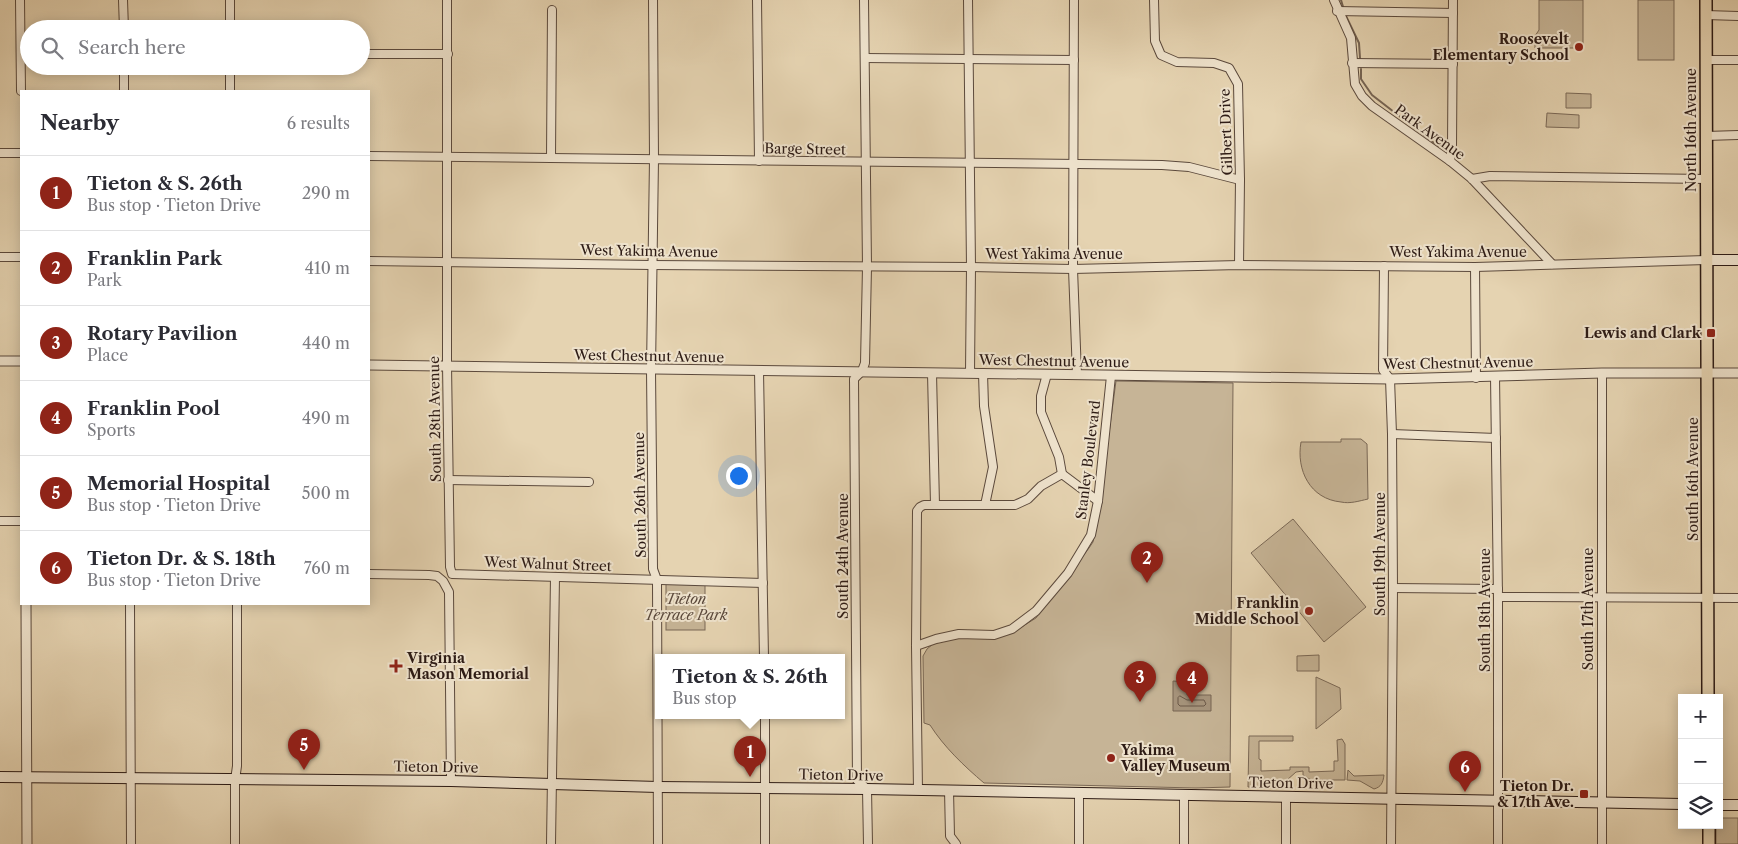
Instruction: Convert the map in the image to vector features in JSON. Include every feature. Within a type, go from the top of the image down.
[{"type":"main road","name":"North 16th Avenue","points":[[1706,0],[1706,260]]},
{"type":"main road","name":"West Yakima Avenue","points":[[1706,260],[1738,260]]},
{"type":"main road","name":"South 16th Avenue","points":[[1706,260],[1708,694]]},
{"type":"main road","name":"Tieton Drive","points":[[0,777],[451,780],[552,785],[949,790],[1286,798],[1678,804]]},
{"type":"main road","points":[[1723,805],[1738,805]]},
{"type":"main road","points":[[1709,829],[1709,844]]},
{"type":"street","points":[[20,0],[20,20]]},
{"type":"street","points":[[123,0],[124,20]]},
{"type":"street","points":[[230,0],[230,20]]},
{"type":"street","name":"South 28th Avenue","points":[[447,0],[448,480],[450,567],[452,574]]},
{"type":"street","name":"South 26th Avenue","points":[[653,0],[654,159],[651,370],[653,569],[657,580],[657,654]]},
{"type":"street","points":[[757,0],[759,161]]},
{"type":"street","name":"South 24th Avenue","points":[[864,0],[867,267],[865,364],[862,371],[854,379],[857,780],[867,789],[868,844]]},
{"type":"street","points":[[968,0],[971,267],[970,373]]},
{"type":"street","points":[[1074,0],[1073,270],[1076,375]]},
{"type":"street","name":"Gilbert Drive","points":[[1154,0],[1155,41],[1161,56],[1177,62],[1214,63],[1229,68],[1238,84],[1239,265]]},
{"type":"street","name":"Park Avenue","points":[[1334,0],[1342,11],[1351,38],[1355,84],[1362,96],[1372,106],[1450,161],[1472,179],[1552,264]]},
{"type":"street","points":[[1450,161],[1452,146],[1453,0]]},
{"type":"street","points":[[551,158],[552,10]]},
{"type":"street","points":[[1342,11],[1453,12]]},
{"type":"street","points":[[1706,15],[1738,16]]},
{"type":"street","points":[[370,54],[448,54]]},
{"type":"street","points":[[865,58],[1074,60]]},
{"type":"street","points":[[1706,60],[1738,60]]},
{"type":"street","points":[[1352,63],[1452,64]]},
{"type":"street","points":[[21,75],[21,90]]},
{"type":"street","points":[[124,75],[124,90]]},
{"type":"street","points":[[230,75],[230,90]]},
{"type":"street","points":[[1706,136],[1738,135]]},
{"type":"street","points":[[0,153],[20,153]]},
{"type":"street","name":"Barge Street","points":[[370,156],[1162,165],[1189,167],[1240,180]]},
{"type":"street","points":[[1472,179],[1490,176],[1706,179]]},
{"type":"street","points":[[0,258],[20,257]]},
{"type":"street","name":"West Yakima Avenue","points":[[370,262],[971,267],[1073,270],[1239,265],[1475,267],[1706,260]]},
{"type":"street","name":"South 19th Avenue","points":[[1384,266],[1383,370],[1390,379],[1392,434],[1391,844]]},
{"type":"street","points":[[1475,267],[1476,378]]},
{"type":"street","points":[[0,360],[20,361]]},
{"type":"street","name":"West Chestnut Avenue","points":[[370,365],[1390,379],[1602,373],[1738,373]]},
{"type":"street","points":[[759,371],[764,654]]},
{"type":"street","points":[[932,372],[935,505]]},
{"type":"street","name":"South 17th Avenue","points":[[1602,373],[1602,844]]},
{"type":"street","points":[[983,374],[984,406],[994,467],[985,505]]},
{"type":"street","points":[[1047,374],[1041,396],[1041,412],[1060,457],[1062,474],[1098,501]]},
{"type":"street","name":"Stanley Boulevard","points":[[916,646],[959,634],[994,635],[1012,629],[1036,611],[1068,573],[1091,535],[1098,501],[1111,376]]},
{"type":"street","name":"South 18th Avenue","points":[[1495,376],[1498,593],[1498,844]]},
{"type":"street","points":[[1392,434],[1496,438]]},
{"type":"street","points":[[918,790],[917,511],[920,507],[935,505],[1015,505],[1062,474]]},
{"type":"street","points":[[448,480],[589,482]]},
{"type":"street","points":[[0,521],[20,521]]},
{"type":"street","points":[[370,574],[429,574],[437,576],[443,581],[449,592],[451,780]]},
{"type":"street","name":"West Walnut Street","points":[[452,574],[763,583]]},
{"type":"street","points":[[551,844],[555,577]]},
{"type":"street","points":[[1393,588],[1601,598],[1738,598]]},
{"type":"street","points":[[26,605],[26,844]]},
{"type":"street","points":[[130,605],[130,844]]},
{"type":"street","points":[[235,844],[237,605]]},
{"type":"street","name":"South 26th Avenue","points":[[658,719],[658,844]]},
{"type":"street","points":[[764,719],[765,844]]},
{"type":"street","points":[[949,790],[950,836],[956,844]]},
{"type":"street","points":[[1079,793],[1079,844]]},
{"type":"street","points":[[1184,795],[1184,844]]},
{"type":"street","points":[[1286,798],[1286,844]]},
{"type":"green space","points":[[1539,0],[1583,0],[1583,48],[1535,48],[1535,36],[1539,30]]},
{"type":"green space","points":[[1638,0],[1674,0],[1674,60],[1638,60]]},
{"type":"green space","points":[[1566,93],[1591,94],[1591,108],[1566,108]]},
{"type":"green space","points":[[1547,113],[1579,115],[1579,128],[1546,127]]},
{"type":"green space","points":[[1116,381],[1233,383],[1230,787],[1196,788],[984,783],[955,756],[930,725],[924,723],[923,656],[933,644],[954,638],[999,637],[1015,631],[1036,618],[1089,548],[1093,542],[1097,523]]},
{"type":"green space","points":[[1341,439],[1361,439],[1367,444],[1368,499],[1348,503],[1330,500],[1313,489],[1303,472],[1300,452],[1301,442],[1341,442]]},
{"type":"green space","points":[[1293,519],[1366,607],[1324,642],[1251,553]]},
{"type":"green space","name":"Tieton Terrace Park","points":[[666,584],[705,584],[705,630],[666,630]]},
{"type":"green space","points":[[1319,655],[1319,671],[1297,671],[1297,656]]},
{"type":"green space","points":[[1316,677],[1340,688],[1341,709],[1316,729]]},
{"type":"green space","points":[[1249,736],[1293,736],[1293,741],[1259,741],[1261,771],[1290,770],[1290,767],[1309,767],[1309,772],[1334,771],[1334,761],[1338,761],[1337,740],[1342,739],[1345,744],[1345,780],[1311,780],[1303,775],[1303,771],[1296,772],[1278,788],[1248,787]]},
{"type":"green space","points":[[1348,770],[1354,776],[1384,775],[1383,780],[1380,786],[1374,789],[1360,781],[1347,780]]},
{"type":"green space","points":[[1723,818],[1738,818],[1738,844],[1716,844],[1716,829],[1723,829]]},
{"type":"water","points":[[1173,681],[1187,682],[1187,695],[1211,695],[1211,711],[1173,711]]},
{"type":"waterway","points":[[1341,0],[1344,10]]},
{"type":"waterway","points":[[1345,14],[1359,43],[1360,58]]},
{"type":"waterway","points":[[1361,69],[1361,79],[1372,95],[1438,146]]},
{"type":"place","name":"Roosevelt Elementary School","points":[[1579,47]]},
{"type":"place","name":"Lewis and Clark","points":[[1711,333]]},
{"type":"place","name":"Franklin Park","points":[[1147,583]]},
{"type":"place","name":"Franklin Middle School","points":[[1309,611]]},
{"type":"place","name":"Virginia Mason Memorial","points":[[396,666]]},
{"type":"place","name":"Rotary Pavilion","points":[[1140,702]]},
{"type":"place","name":"Franklin Pool","points":[[1192,703]]},
{"type":"place","name":"Yakima Valley Museum","points":[[1111,758]]},
{"type":"place","name":"Memorial Hospital","points":[[304,770]]},
{"type":"place","name":"Tieton & S. 26th","points":[[750,777]]},
{"type":"place","name":"Tieton Dr. & S. 18th","points":[[1465,792]]},
{"type":"place","name":"Tieton Dr. & 17th Ave.","points":[[1584,794]]}]
